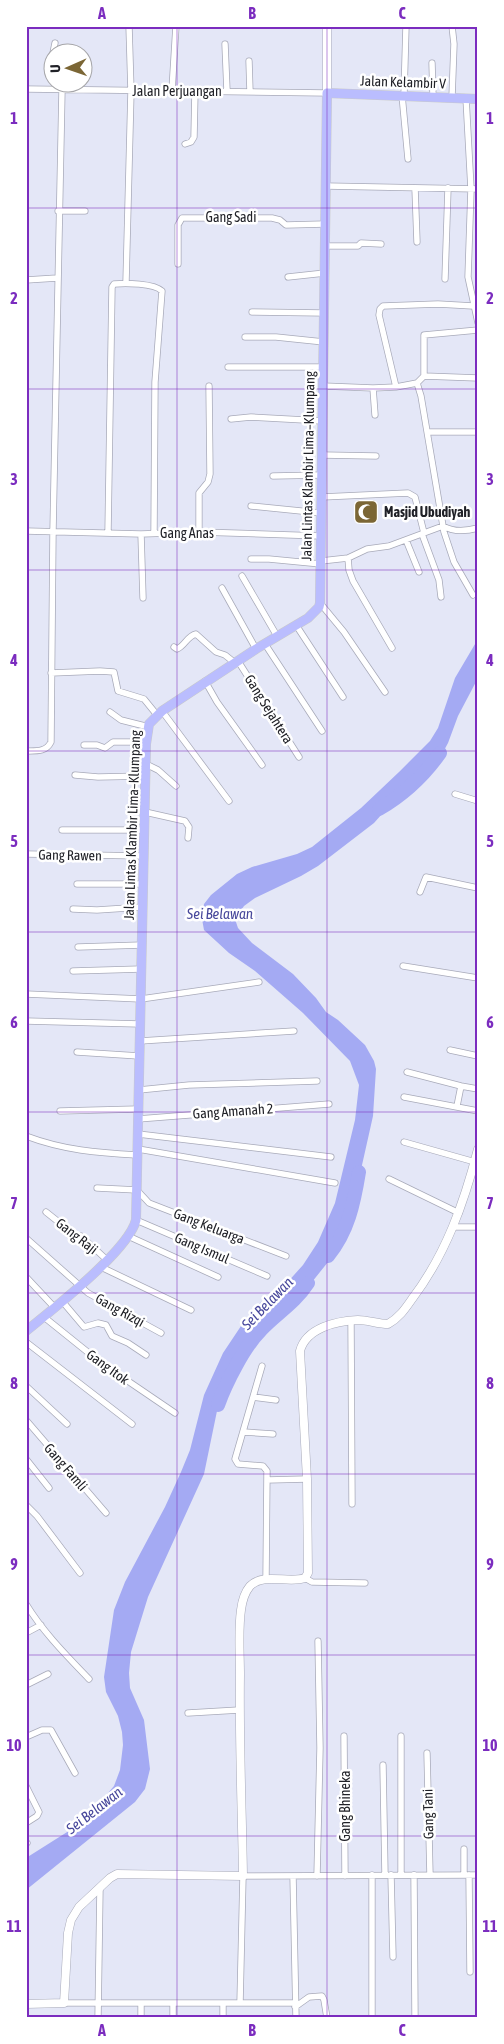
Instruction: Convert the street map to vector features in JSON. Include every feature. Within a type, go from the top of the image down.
[{"type":"main road","name":"Jalan Kelambir V","points":[[327,94],[433,96],[478,99]]},
{"type":"main road","name":"Jalan Lintas Klambir Lima–Klumpang","points":[[26,1331],[104,1264],[128,1236],[136,1220],[145,776],[146,742],[149,727],[159,713],[205,681],[296,625],[313,613],[320,603],[327,94]]},
{"type":"street","points":[[126,282],[131,91],[129,26]]},
{"type":"street","points":[[172,90],[176,26]]},
{"type":"street","points":[[327,26],[327,94]]},
{"type":"street","points":[[406,26],[402,95],[408,160]]},
{"type":"street","points":[[452,26],[454,44],[452,97]]},
{"type":"street","points":[[225,44],[227,91]]},
{"type":"street","points":[[249,61],[250,92]]},
{"type":"street","points":[[432,63],[433,96]]},
{"type":"street","name":"Jalan Perjuangan","points":[[26,89],[42,89]]},
{"type":"street","name":"Jalan Perjuangan","points":[[92,90],[172,90],[327,94]]},
{"type":"street","points":[[184,144],[191,142],[194,137],[195,91]]},
{"type":"street","points":[[26,751],[41,751],[48,747],[51,742],[58,210],[62,92]]},
{"type":"street","points":[[466,98],[474,189],[468,277],[478,323]]},
{"type":"street","points":[[326,186],[474,189]]},
{"type":"street","points":[[415,188],[417,242]]},
{"type":"street","points":[[445,278],[448,188]]},
{"type":"street","points":[[58,210],[85,211]]},
{"type":"street","name":"Gang Sadi","points":[[178,264],[178,225],[182,218],[272,218],[280,220],[286,225],[325,224]]},
{"type":"street","points":[[325,246],[358,246],[361,243],[380,244]]},
{"type":"street","points":[[288,277],[324,273]]},
{"type":"street","points":[[26,280],[57,278]]},
{"type":"street","points":[[108,532],[112,290],[114,284],[126,282],[157,287],[162,291],[155,382],[154,533]]},
{"type":"street","points":[[396,387],[380,321],[380,309],[390,305],[438,304],[473,306]]},
{"type":"street","points":[[252,312],[324,314]]},
{"type":"street","points":[[424,376],[424,335],[478,330]]},
{"type":"street","points":[[245,337],[324,342]]},
{"type":"street","points":[[228,366],[323,367]]},
{"type":"street","points":[[323,386],[396,387],[416,383],[424,376],[478,378]]},
{"type":"street","points":[[416,383],[421,396],[428,432],[443,526],[454,562],[473,595]]},
{"type":"street","points":[[199,532],[199,493],[208,482],[210,474],[209,386]]},
{"type":"street","points":[[373,388],[375,415]]},
{"type":"street","points":[[231,419],[250,417],[322,422]]},
{"type":"street","points":[[428,432],[478,432]]},
{"type":"street","points":[[322,455],[376,456]]},
{"type":"street","points":[[273,476],[322,475]]},
{"type":"street","points":[[322,496],[408,493],[415,497],[423,534],[439,580],[441,598]]},
{"type":"street","points":[[251,506],[321,513]]},
{"type":"street","points":[[251,559],[269,558],[321,562],[348,558],[367,548],[385,547],[443,526],[450,529],[466,530],[478,528]]},
{"type":"street","name":"Gang Anas","points":[[26,531],[141,534],[199,532],[321,536]]},
{"type":"street","points":[[141,534],[143,598]]},
{"type":"street","points":[[406,540],[419,572]]},
{"type":"street","points":[[348,558],[349,570],[353,581],[392,648]]},
{"type":"street","points":[[242,576],[278,636]]},
{"type":"street","points":[[222,588],[256,649]]},
{"type":"street","points":[[320,603],[344,632],[385,692]]},
{"type":"street","points":[[296,625],[343,697]]},
{"type":"street","points":[[174,647],[180,648],[191,635],[196,634],[214,652],[225,655],[237,662]]},
{"type":"street","points":[[265,644],[322,731]]},
{"type":"street","name":"Gang Sejahtera","points":[[237,662],[299,757]]},
{"type":"street","points":[[51,673],[100,670],[114,672],[118,691],[144,699],[159,713],[229,801]]},
{"type":"street","points":[[205,681],[217,702],[262,765]]},
{"type":"street","points":[[110,712],[121,720],[149,727]]},
{"type":"street","points":[[84,745],[97,745],[105,748],[113,742],[146,742]]},
{"type":"street","points":[[146,764],[158,770],[176,786]]},
{"type":"street","points":[[76,775],[145,776]]},
{"type":"street","points":[[455,794],[478,801]]},
{"type":"street","points":[[145,812],[185,821],[189,827],[188,838]]},
{"type":"street","points":[[62,830],[144,830]]},
{"type":"street","name":"Gang Rawen","points":[[26,854],[144,856]]},
{"type":"street","points":[[420,892],[426,877],[478,888]]},
{"type":"street","points":[[77,884],[143,884]]},
{"type":"street","points":[[73,909],[97,910],[142,907]]},
{"type":"street","points":[[78,947],[142,945]]},
{"type":"street","points":[[403,966],[478,978]]},
{"type":"street","points":[[73,972],[141,969]]},
{"type":"street","points":[[26,994],[140,1000],[259,982]]},
{"type":"street","points":[[26,1021],[140,1024]]},
{"type":"street","points":[[140,1041],[294,1031]]},
{"type":"street","points":[[450,1050],[478,1056]]},
{"type":"street","points":[[77,1052],[139,1056]]},
{"type":"street","points":[[408,1072],[478,1089]]},
{"type":"street","points":[[139,1090],[189,1085],[316,1081]]},
{"type":"street","points":[[458,1106],[461,1086]]},
{"type":"street","points":[[404,1097],[478,1111]]},
{"type":"street","name":"Gang Amanah 2","points":[[60,1111],[138,1114],[329,1104]]},
{"type":"street","points":[[138,1134],[331,1157]]},
{"type":"street","points":[[26,1136],[62,1148],[80,1151],[138,1152],[335,1183]]},
{"type":"street","points":[[404,1142],[474,1162]]},
{"type":"street","points":[[305,1578],[308,1567],[307,1480],[300,1351],[303,1341],[308,1335],[317,1330],[351,1321],[368,1320],[378,1324],[388,1324],[394,1321],[420,1290],[436,1264],[459,1213],[478,1149]]},
{"type":"street","points":[[389,1179],[459,1213]]},
{"type":"street","points":[[97,1188],[137,1190]]},
{"type":"street","name":"Gang Keluarga","points":[[137,1190],[149,1203],[286,1256]]},
{"type":"street","name":"Gang Raji","points":[[46,1212],[83,1238],[104,1264],[191,1310]]},
{"type":"street","name":"Gang Ismul","points":[[136,1220],[267,1276]]},
{"type":"street","points":[[453,1227],[478,1227]]},
{"type":"street","points":[[128,1236],[218,1277]]},
{"type":"street","name":"Gang Rizqi","points":[[26,1238],[88,1293],[161,1333]]},
{"type":"street","points":[[26,1277],[55,1308]]},
{"type":"street","points":[[62,1301],[84,1327],[98,1323],[106,1325],[112,1336],[128,1343],[146,1355]]},
{"type":"street","name":"Gang Itok","points":[[44,1317],[100,1362],[175,1413]]},
{"type":"street","points":[[351,1321],[352,1504]]},
{"type":"street","points":[[26,1342],[132,1424]]},
{"type":"street","points":[[262,1366],[236,1454],[236,1462],[263,1466],[267,1471],[266,1579]]},
{"type":"street","points":[[26,1386],[67,1424]]},
{"type":"street","points":[[253,1397],[276,1400]]},
{"type":"street","name":"Gang Famli","points":[[26,1420],[106,1514]]},
{"type":"street","points":[[243,1432],[273,1434]]},
{"type":"street","points":[[26,1459],[48,1488]]},
{"type":"street","points":[[266,1480],[307,1480]]},
{"type":"street","points":[[26,1505],[37,1516],[80,1573]]},
{"type":"street","points":[[240,2003],[243,1876],[239,1710],[241,1612],[243,1600],[249,1587],[256,1582],[266,1579],[299,1580],[305,1578],[312,1582],[365,1583]]},
{"type":"street","points":[[26,1604],[41,1625],[89,1679]]},
{"type":"street","points":[[26,1633],[41,1625]]},
{"type":"street","points":[[317,1876],[320,1748],[318,1641]]},
{"type":"street","points":[[26,1685],[48,1674]]},
{"type":"street","points":[[188,1713],[239,1710]]},
{"type":"street","points":[[26,1737],[42,1730],[51,1730],[75,1774]]},
{"type":"street","name":"Gang Bhineka","points":[[344,1736],[345,1876]]},
{"type":"street","points":[[401,1736],[401,1875]]},
{"type":"street","name":"Gang Tani","points":[[427,1753],[430,1875]]},
{"type":"street","points":[[383,1765],[393,1957]]},
{"type":"street","points":[[26,1786],[39,1812],[37,1816],[26,1823]]},
{"type":"street","points":[[464,1849],[467,1875],[470,1972]]},
{"type":"street","points":[[64,2003],[68,1933],[71,1920],[79,1907],[110,1878],[117,1874],[243,1876],[478,1875]]},
{"type":"street","points":[[372,1875],[372,2018]]},
{"type":"street","points":[[414,1875],[415,2018]]},
{"type":"street","points":[[294,1876],[296,2018]]},
{"type":"street","points":[[98,2018],[100,1888]]},
{"type":"street","points":[[26,2004],[240,2003],[295,2005],[309,1996],[322,1996],[327,2018]]},
{"type":"street","points":[[173,2003],[173,2018]]},
{"type":"street","points":[[223,2003],[223,2018]]},
{"type":"street","points":[[141,2004],[141,2018]]},
{"type":"water","name":"Sei Belawan","points":[[478,639],[478,678],[458,716],[441,756],[398,796],[374,823],[318,866],[255,898],[244,906],[237,916],[238,928],[252,943],[293,974],[316,998],[326,1012],[338,1020],[365,1045],[374,1061],[376,1069],[373,1116],[358,1183],[341,1239],[332,1257],[304,1292],[270,1319],[234,1363],[217,1411],[204,1474],[148,1597],[131,1652],[129,1673],[130,1688],[144,1720],[150,1769],[145,1789],[135,1802],[26,1890],[26,1858],[83,1822],[114,1786],[120,1770],[123,1745],[122,1732],[118,1716],[106,1692],[104,1677],[114,1610],[125,1582],[165,1507],[181,1472],[190,1450],[204,1395],[223,1353],[247,1317],[261,1302],[285,1285],[303,1265],[318,1242],[335,1203],[355,1120],[359,1085],[350,1061],[303,1013],[255,971],[229,953],[204,930],[202,919],[204,904],[211,895],[237,874],[252,867],[297,854],[312,847],[361,808],[399,772],[430,741],[438,728],[455,678]]},
{"type":"waterway","name":"Sei Belawan","points":[[379,809],[413,784],[440,753]]},
{"type":"waterway","name":"Sei Belawan","points":[[328,1256],[341,1237],[349,1217],[359,1172]]},
{"type":"waterway","name":"Sei Belawan","points":[[218,1405],[231,1376],[248,1346],[261,1330],[297,1297],[308,1283]]},
{"type":"place","name":"Masjid Ubudiyah","points":[[366,512]]}]
